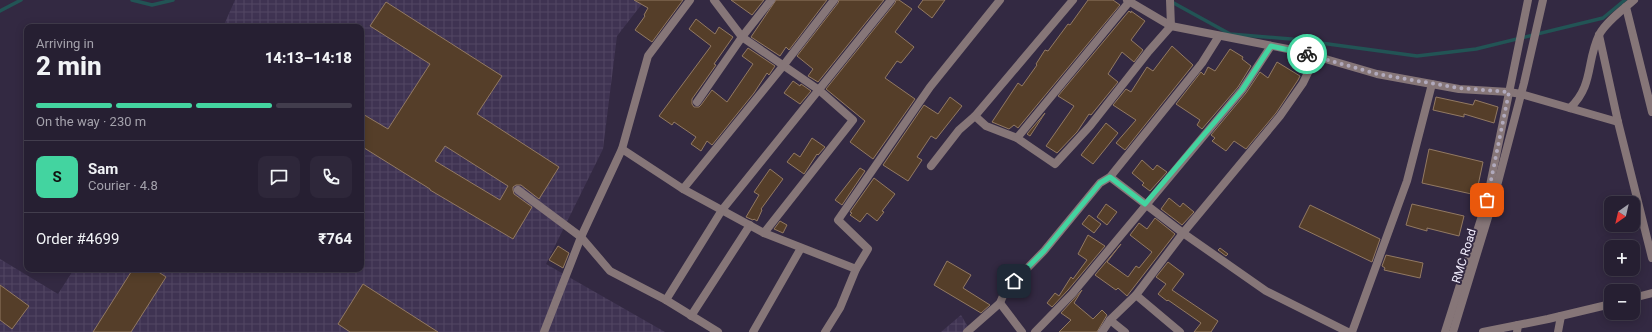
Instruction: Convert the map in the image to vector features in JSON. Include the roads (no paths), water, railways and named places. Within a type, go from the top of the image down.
[{"type":"street","points":[[544,332],[581,237],[622,149],[648,56],[690,0]]},
{"type":"street","points":[[714,0],[742,37],[819,90],[854,120],[764,233]]},
{"type":"street","points":[[697,102],[742,37],[771,0]]},
{"type":"street","points":[[683,189],[783,66],[834,0]]},
{"type":"street","points":[[666,300],[722,210],[891,0]]},
{"type":"street","points":[[825,332],[840,308],[856,269],[868,249],[838,220],[930,87],[1000,0]]},
{"type":"street","points":[[931,166],[959,130],[975,116],[1073,0]]},
{"type":"street","points":[[975,116],[986,126],[1017,138],[1055,164],[1090,126],[1149,51],[1171,26],[1170,0]]},
{"type":"street","name":"RMC Road","points":[[1445,332],[1487,200],[1528,0]]},
{"type":"street","name":"RMC Road","points":[[1453,332],[1493,201],[1522,94],[1544,0]]},
{"type":"street","points":[[1570,108],[1579,99],[1586,86],[1599,34],[1634,0]]},
{"type":"street","points":[[1017,138],[1128,1],[1171,26],[1316,56],[1377,74],[1459,88],[1522,94],[1618,122]]},
{"type":"street","points":[[1626,7],[1652,112]]},
{"type":"street","points":[[1599,34],[1618,122],[1652,258]]},
{"type":"street","points":[[967,332],[1000,303],[1005,291],[1044,251],[1100,183],[1110,177],[1202,63],[1219,36]]},
{"type":"street","points":[[1035,332],[1072,294],[1145,204],[1242,90],[1271,46]]},
{"type":"street","points":[[1102,332],[1110,320],[1136,295],[1183,233],[1280,116],[1303,83],[1316,56]]},
{"type":"street","points":[[1352,332],[1406,181],[1432,84]]},
{"type":"street","points":[[622,149],[683,189],[764,233],[856,269]]},
{"type":"street","points":[[1110,177],[1183,233],[1266,291],[1348,332]]},
{"type":"street","points":[[518,190],[581,237],[610,271],[666,300],[718,332]]},
{"type":"street","points":[[691,316],[750,225]]},
{"type":"street","points":[[752,332],[801,248]]},
{"type":"street","points":[[1640,296],[1652,293]]},
{"type":"street","points":[[1136,295],[1180,332]]},
{"type":"street","points":[[1000,303],[1022,332]]},
{"type":"street","points":[[1483,332],[1518,329],[1561,316],[1604,306]]},
{"type":"street","points":[[1558,332],[1561,316]]},
{"type":"street","points":[[1110,320],[1125,332]]},
{"type":"waterway","points":[[0,11],[21,0]]},
{"type":"waterway","points":[[132,0],[152,5],[173,0]]},
{"type":"waterway","points":[[1170,1],[1230,34],[1291,39],[1417,56],[1476,49],[1603,18],[1625,0]]}]
